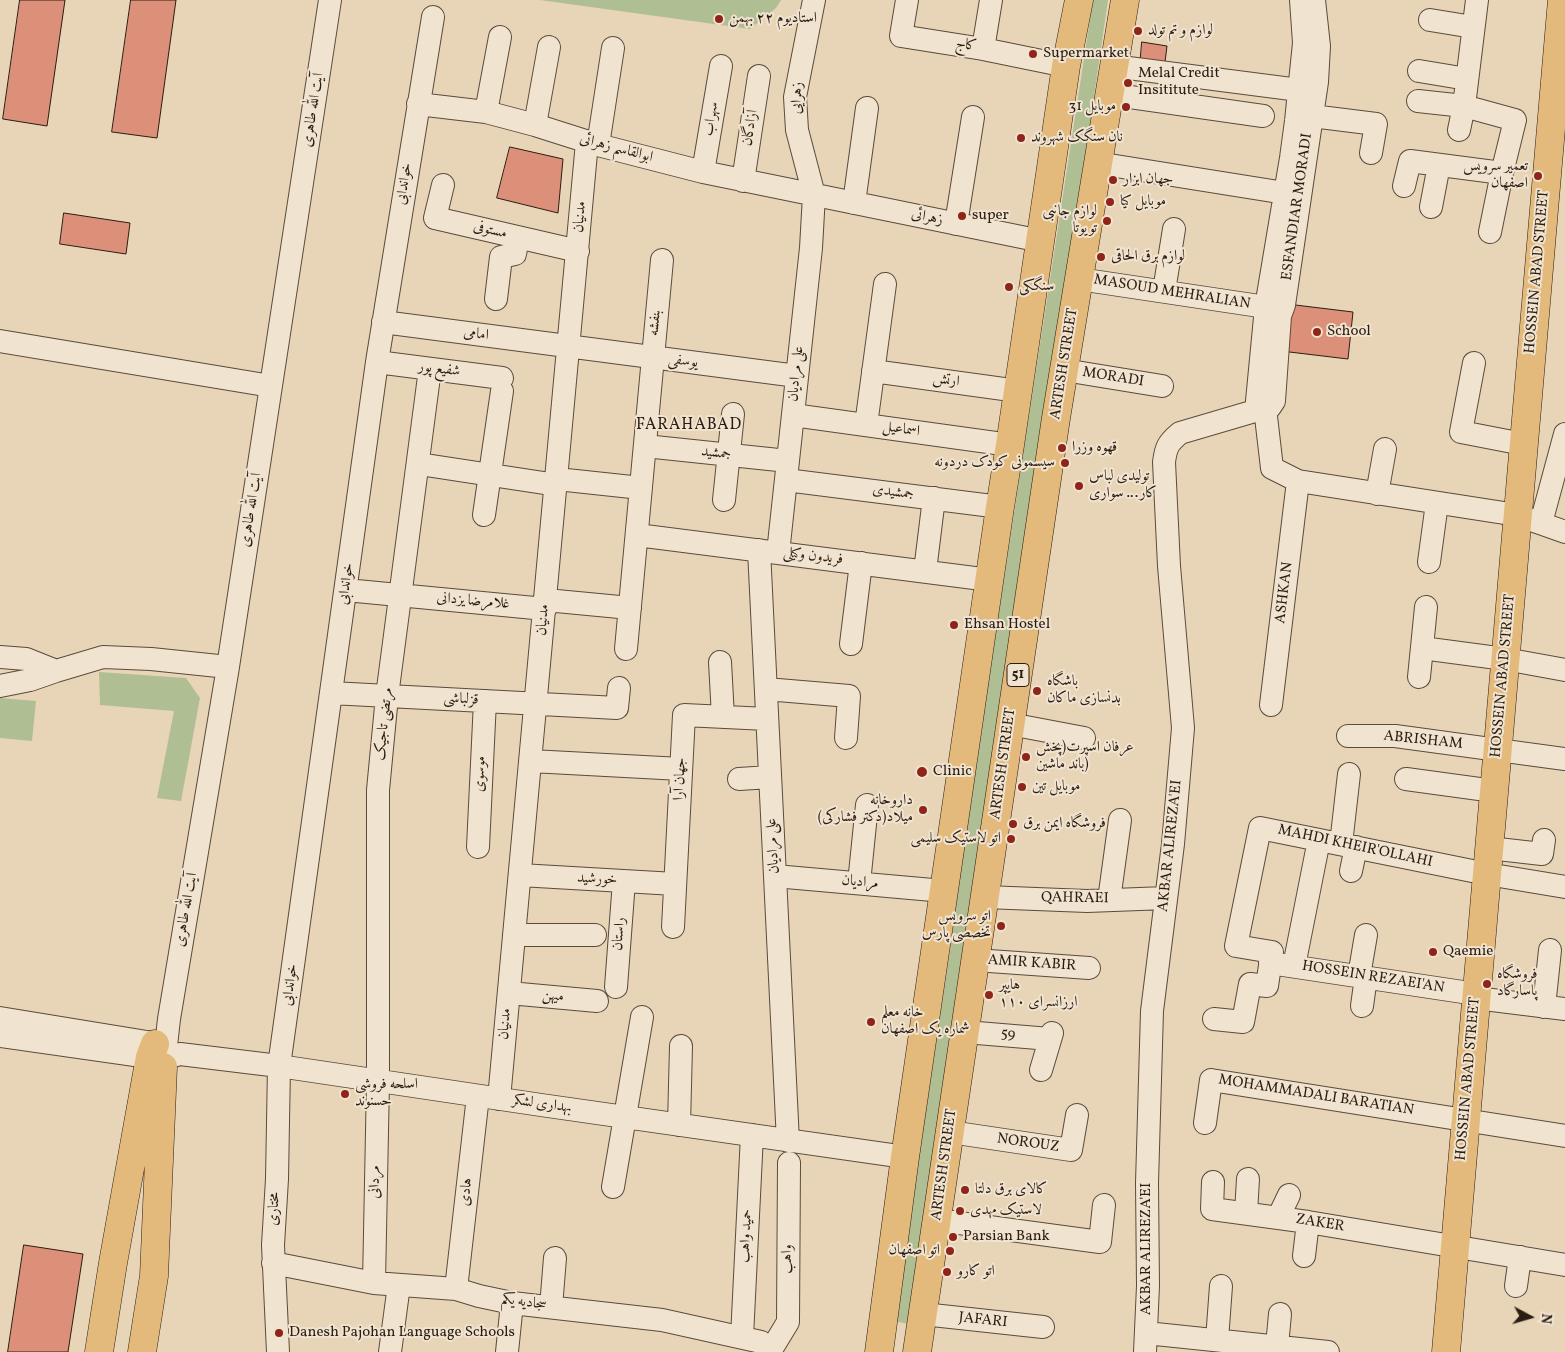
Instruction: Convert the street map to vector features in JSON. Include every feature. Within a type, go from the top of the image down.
[{"type":"main road","points":[[879,1352],[905,1157],[1073,13],[1079,0]]},
{"type":"main road","name":"ARTESH STREET","points":[[918,1352],[1064,370],[1125,0]]},
{"type":"main road","name":"HOSSEIN ABAD STREET","points":[[1446,1352],[1505,659],[1529,519],[1524,444],[1557,140],[1562,0]]},
{"type":"main road","name":"آیت الله طاهری","points":[[99,1352],[113,1263],[164,1047]]},
{"type":"main road","name":"آیت الله طاهری","points":[[142,1352],[154,1276],[164,1047]]},
{"type":"main road","points":[[113,1263],[130,1249],[145,1254],[154,1276]]},
{"type":"street","name":"آیت الله طاهری","points":[[164,1047],[228,667],[330,0]]},
{"type":"street","name":"زهرایی","points":[[814,0],[795,97],[797,130],[814,195]]},
{"type":"street","name":"کاج","points":[[907,0],[900,36],[983,49],[1066,66]]},
{"type":"street","points":[[983,49],[991,0]]},
{"type":"street","name":"ESFANDIAR MORADI","points":[[1301,0],[1304,43],[1292,158],[1266,307],[1257,401],[1260,406],[1265,408],[1270,407],[1274,401],[1280,316],[1284,304],[1317,82],[1319,46],[1314,0]]},
{"type":"street","points":[[1459,130],[1464,106],[1477,0]]},
{"type":"street","name":"خواندابی","points":[[279,1066],[377,362],[433,17]]},
{"type":"street","points":[[1430,20],[1473,27]]},
{"type":"street","points":[[486,112],[500,37]]},
{"type":"street","points":[[535,125],[549,47]]},
{"type":"street","name":"مدنیان","points":[[488,1097],[509,994],[578,251],[593,143],[613,48]]},
{"type":"street","name":"سهراب","points":[[703,172],[721,66]]},
{"type":"street","points":[[1113,66],[1299,90]]},
{"type":"street","points":[[1420,71],[1467,79]]},
{"type":"street","name":"آزادگان","points":[[743,181],[759,76]]},
{"type":"street","points":[[1109,94],[1263,116]]},
{"type":"street","points":[[1418,101],[1464,106],[1515,120],[1490,232]]},
{"type":"street","name":"ابوالقاسم زهرائی","points":[[418,104],[486,112],[703,172],[814,195]]},
{"type":"street","points":[[854,203],[867,108]]},
{"type":"street","points":[[1312,116],[1376,124],[1371,153]]},
{"type":"street","points":[[956,224],[973,118]]},
{"type":"street","points":[[1404,186],[1410,161],[1502,173]]},
{"type":"street","points":[[1097,163],[1285,193]]},
{"type":"street","points":[[1431,207],[1439,165]]},
{"type":"street","name":"مستوفی","points":[[443,185],[435,218],[578,251]]},
{"type":"street","name":"زهرائی","points":[[814,195],[1041,241]]},
{"type":"street","name":"علی مرادیان","points":[[788,1152],[766,689],[768,552],[787,470],[811,248],[814,195]]},
{"type":"street","points":[[1164,292],[1174,229]]},
{"type":"street","points":[[496,299],[501,257],[515,254],[518,237]]},
{"type":"street","name":"بنفشه","points":[[626,648],[662,260]]},
{"type":"street","name":"MASOUD MEHRALIAN","points":[[1079,279],[1266,307]]},
{"type":"street","points":[[866,425],[885,284]]},
{"type":"street","name":"امامی","points":[[383,322],[570,347]]},
{"type":"street","points":[[0,341],[271,386]]},
{"type":"street","name":"یوسفی","points":[[570,347],[797,376]]},
{"type":"street","name":"شفیع پور","points":[[377,362],[430,369],[502,385],[490,475]]},
{"type":"street","points":[[1474,363],[1460,432],[1524,444]]},
{"type":"street","name":"مرتضی تاجیک","points":[[378,1081],[378,790],[387,696],[430,369]]},
{"type":"street","name":"MORADI","points":[[1064,370],[1162,386]]},
{"type":"street","name":"ارتش","points":[[873,371],[1018,391]]},
{"type":"street","name":"ESFANDIAR MORADI","points":[[1265,408],[1272,468],[1298,481],[1529,519],[1565,532]]},
{"type":"street","name":"AKBAR ALIREZA'EI","points":[[1145,1343],[1148,1286],[1147,1183],[1152,1011],[1173,844],[1182,728],[1169,566],[1164,462],[1166,450],[1171,440],[1180,433],[1265,408]]},
{"type":"street","points":[[724,500],[733,414]]},
{"type":"street","name":"اسماعیل","points":[[793,415],[1010,445]]},
{"type":"street","points":[[1529,519],[1564,440]]},
{"type":"street","name":"جمشید","points":[[645,446],[730,455],[787,470]]},
{"type":"street","points":[[1377,494],[1385,449]]},
{"type":"street","points":[[419,464],[490,475],[641,488]]},
{"type":"street","name":"جمشیدی","points":[[787,470],[934,498],[1000,507]]},
{"type":"street","points":[[484,516],[490,475]]},
{"type":"street","name":"ASHKAN","points":[[1272,705],[1298,481]]},
{"type":"street","points":[[924,571],[934,498]]},
{"type":"street","points":[[1429,562],[1437,503]]},
{"type":"street","name":"فریدون وکیلی","points":[[637,535],[990,580]]},
{"type":"street","points":[[851,644],[861,564]]},
{"type":"street","name":"غلامرضا یزدانی","points":[[346,590],[401,595],[630,608]]},
{"type":"street","points":[[1420,677],[1426,607]]},
{"type":"street","points":[[1422,648],[1505,659],[1565,670]]},
{"type":"street","points":[[0,657],[26,660],[56,671]]},
{"type":"street","points":[[0,686],[30,680],[103,657],[151,659],[228,667]]},
{"type":"street","points":[[720,662],[723,717]]},
{"type":"street","name":"قزلباشی","points":[[331,693],[617,708],[618,688]]},
{"type":"street","points":[[766,689],[849,696],[846,738]]},
{"type":"street","name":"موسوی","points":[[478,847],[485,701]]},
{"type":"street","name":"جهان آرا","points":[[673,927],[684,715],[767,719]]},
{"type":"street","points":[[1010,724],[1084,738]]},
{"type":"street","name":"ABRISHAM","points":[[1348,736],[1395,736],[1565,759]]},
{"type":"street","points":[[530,761],[681,769]]},
{"type":"street","points":[[1349,774],[1351,871]]},
{"type":"street","points":[[739,779],[770,777]]},
{"type":"street","points":[[1406,779],[1494,791]]},
{"type":"street","points":[[859,883],[867,804]]},
{"type":"street","points":[[1109,900],[1120,820]]},
{"type":"street","name":"MAHDI KHEIR'OLLAHI","points":[[1270,962],[1272,952],[1236,946],[1260,828],[1349,846],[1488,861]]},
{"type":"street","points":[[1294,966],[1319,840]]},
{"type":"street","points":[[1488,861],[1542,854],[1544,840]]},
{"type":"street","points":[[1488,861],[1565,887]]},
{"type":"street","name":"خورشید","points":[[520,876],[675,884]]},
{"type":"street","name":"مرادیان","points":[[775,876],[944,891]]},
{"type":"street","name":"راستان","points":[[616,987],[624,881]]},
{"type":"street","name":"QAHRAEI","points":[[985,897],[1087,901],[1166,898]]},
{"type":"street","points":[[514,935],[595,935]]},
{"type":"street","points":[[1362,1006],[1366,935]]},
{"type":"street","points":[[1550,950],[1554,1008]]},
{"type":"street","name":"AMIR KABIR","points":[[975,960],[1089,968]]},
{"type":"street","points":[[1214,1018],[1243,1022],[1250,984],[1267,986],[1270,962]]},
{"type":"street","name":"HOSSEIN REZAEI'AN","points":[[1270,962],[1554,1008]]},
{"type":"street","name":"میهن","points":[[509,994],[597,1001]]},
{"type":"street","points":[[614,1187],[642,1017]]},
{"type":"street","points":[[0,1018],[164,1047]]},
{"type":"street","name":"59","points":[[965,1032],[1051,1036],[1041,1070]]},
{"type":"street","points":[[0,1036],[164,1047]]},
{"type":"street","points":[[679,1125],[681,1046]]},
{"type":"street","name":"بهداری لشکر","points":[[164,1047],[378,1081],[752,1135],[788,1152],[905,1157]]},
{"type":"street","name":"مختاری","points":[[278,1352],[273,1263],[279,1066]]},
{"type":"street","name":"MOHAMMADALI BARATIAN","points":[[1205,1123],[1210,1080],[1466,1120]]},
{"type":"street","name":"مردانی","points":[[374,1283],[378,1081]]},
{"type":"street","name":"هادی","points":[[456,1289],[488,1097]]},
{"type":"street","name":"NOROUZ","points":[[950,1132],[1072,1150],[1077,1115]]},
{"type":"street","points":[[1466,1120],[1565,1136]]},
{"type":"street","name":"حمید واهب","points":[[742,1337],[752,1135]]},
{"type":"street","name":"واهب","points":[[771,1351],[788,1322],[788,1152]]},
{"type":"street","points":[[1246,1213],[1248,1179]]},
{"type":"street","name":"ZAKER","points":[[1213,1182],[1212,1209],[1308,1222],[1565,1265]]},
{"type":"street","points":[[1278,1218],[1289,1196]]},
{"type":"street","points":[[937,1220],[1100,1242],[1104,1206]]},
{"type":"street","points":[[1304,1256],[1308,1222]]},
{"type":"street","points":[[1516,1286],[1520,1257]]},
{"type":"street","points":[[551,1307],[555,1258]]},
{"type":"street","name":"سجادیه یکم","points":[[273,1263],[374,1283],[456,1289],[512,1303],[662,1320],[692,1326],[717,1342],[742,1337],[761,1342],[771,1351]]},
{"type":"street","points":[[390,1352],[399,1285]]},
{"type":"street","points":[[1220,1286],[1227,1345]]},
{"type":"street","points":[[507,1352],[512,1303]]},
{"type":"street","name":"JAFARI","points":[[923,1314],[1043,1327]]},
{"type":"street","points":[[1278,1346],[1280,1314]]},
{"type":"street","points":[[1145,1343],[1278,1346],[1328,1352]]},
{"type":"green space","name":"استادیوم ۲۲ بهمن","points":[[540,0],[781,0],[776,8],[750,29]]},
{"type":"green space","points":[[1093,0],[1108,0],[1042,453],[1026,524],[960,986],[937,1123],[909,1324],[894,1321],[950,951],[971,793]]},
{"type":"green space","points":[[99,672],[186,678],[200,698],[181,801],[157,798],[174,711],[100,705]]},
{"type":"green space","points":[[0,698],[36,701],[32,741],[0,738]]},
{"type":"building","points":[[20,0],[65,0],[47,126],[3,119]]},
{"type":"building","points":[[131,0],[176,0],[157,138],[112,132]]},
{"type":"building","points":[[1142,42],[1167,46],[1164,70],[1140,67]]},
{"type":"building","points":[[510,147],[563,159],[558,213],[497,198]]},
{"type":"building","points":[[64,213],[130,223],[126,254],[60,244]]},
{"type":"building","name":"School","points":[[1287,304],[1353,312],[1348,359],[1281,351]]},
{"type":"building","points":[[24,1245],[83,1254],[68,1352],[8,1352]]},
{"type":"place","name":"استادیوم ۲۲ بهمن","points":[[719,19]]},
{"type":"place","name":"لوازم و تم تولد","points":[[1138,31]]},
{"type":"place","name":"Supermarket","points":[[1033,54]]},
{"type":"place","name":"Melal Credit Insititute","points":[[1128,83]]},
{"type":"place","name":"موبایل 31","points":[[1126,107]]},
{"type":"place","name":"نان سنگک شهروند","points":[[1021,138]]},
{"type":"place","name":"تعمیر سرویس اصفهان","points":[[1538,176]]},
{"type":"place","name":"جهان ابزار","points":[[1113,180]]},
{"type":"place","name":"موبایل کیا","points":[[1110,202]]},
{"type":"place","name":"super","points":[[962,216]]},
{"type":"place","name":"لوازم جانبی تویوتا","points":[[1107,221]]},
{"type":"place","name":"لوازم برق الحاقی","points":[[1101,257]]},
{"type":"place","name":"سنگکی","points":[[1009,287]]},
{"type":"place","name":"School","points":[[1317,332]]},
{"type":"place","name":"قهوه وزرا","points":[[1062,448]]},
{"type":"place","name":"سیسمونی کودک دردونه","points":[[1065,463]]},
{"type":"place","name":"تولیدی لباس کار... سواری","points":[[1079,486]]},
{"type":"place","name":"Ehsan Hostel","points":[[954,625]]},
{"type":"place","name":"باشگاه بدنسازی ماکان","points":[[1037,691]]},
{"type":"place","name":"عرفان اسپرت(پخش باند ماشین)","points":[[1026,757]]},
{"type":"place","name":"Clinic","points":[[922,772]]},
{"type":"place","name":"موبایل تین","points":[[1022,787]]},
{"type":"place","name":"داروخانه میلاد(دکتر فشارکی)","points":[[923,810]]},
{"type":"place","name":"فروشگاه ایمن برق","points":[[1013,824]]},
{"type":"place","name":"اتو لاستیک سلیمی","points":[[1011,839]]},
{"type":"place","name":"اتو سرویس تخصصی پارس","points":[[1001,926]]},
{"type":"place","name":"Qaemie","points":[[1433,952]]},
{"type":"place","name":"فروشگاه پاسارگاد","points":[[1487,984]]},
{"type":"place","name":"هایپر ارزانسرای ۱۱۰","points":[[989,995]]},
{"type":"place","name":"خانه معلم شماره یک اصفهان","points":[[871,1022]]},
{"type":"place","name":"اسلحه فروشی حسنوند","points":[[345,1094]]},
{"type":"place","name":"کالای برق دلتا","points":[[965,1190]]},
{"type":"place","name":"لاستیک مهدی","points":[[960,1211]]},
{"type":"place","name":"Parsian Bank","points":[[953,1237]]},
{"type":"place","name":"اتو اصفهان","points":[[950,1251]]},
{"type":"place","name":"اتو کارو","points":[[947,1272]]},
{"type":"place","name":"Danesh Pajohan Language Schools","points":[[279,1333]]},
{"type":"district","name":"FARAHABAD","points":[[689,426]]}]
